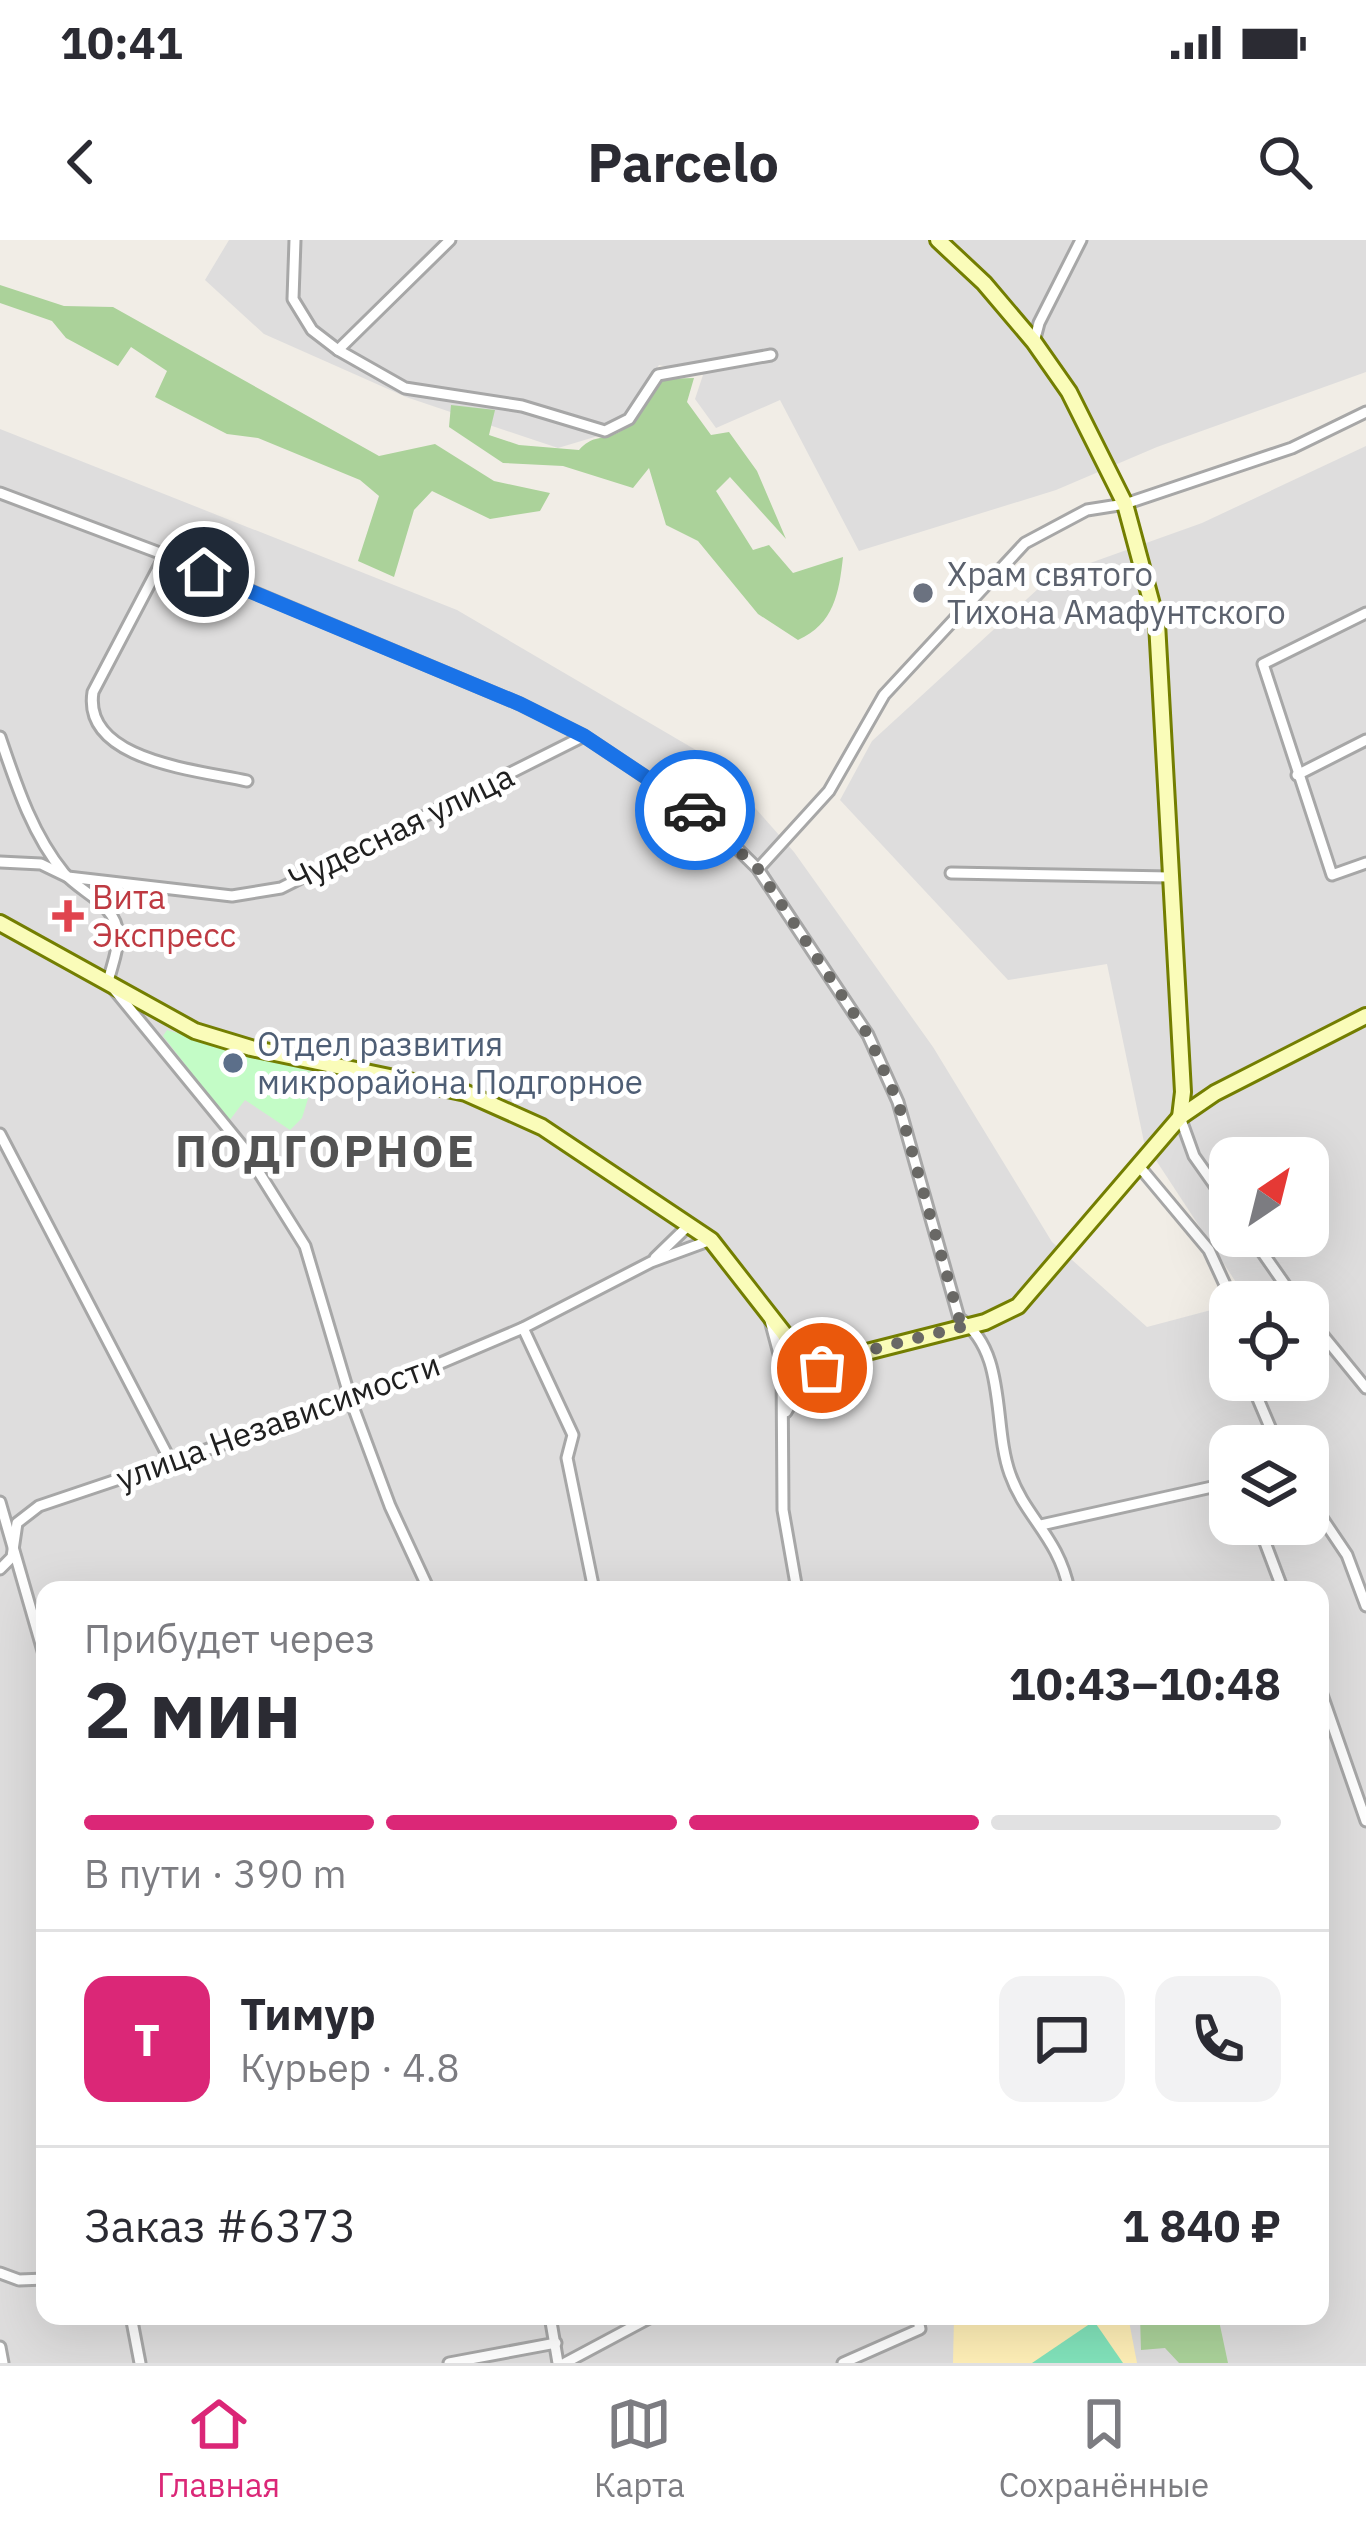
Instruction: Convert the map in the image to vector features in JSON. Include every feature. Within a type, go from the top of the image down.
[{"type":"street","points":[[295,240],[293,299],[312,329],[338,350],[405,388],[522,406],[604,431],[629,419],[658,375],[772,355]]},
{"type":"street","points":[[338,350],[450,240]]},
{"type":"street","points":[[938,240],[1034,342],[1069,392],[1125,504],[1157,623],[1183,1092],[1180,1117],[1194,1156],[1209,1177]]},
{"type":"street","points":[[1034,342],[1081,240]]},
{"type":"street","points":[[758,869],[829,791],[884,695],[1025,543],[1088,510],[1125,504],[1292,448],[1366,412]]},
{"type":"street","points":[[0,493],[165,555],[499,695],[584,736],[704,816],[758,869],[868,1035],[898,1102],[959,1318],[980,1336],[989,1360],[1010,1476],[1063,1561],[1067,1581]]},
{"type":"street","points":[[165,555],[93,692],[90,708],[97,724],[130,754],[247,781]]},
{"type":"street","points":[[1366,613],[1263,664],[1332,875],[1366,863]]},
{"type":"street","name":"Чудесная улица","points":[[0,862],[41,864],[68,878],[232,896],[281,888],[584,736]]},
{"type":"street","points":[[0,737],[44,846],[68,878],[103,902],[118,934],[107,982]]},
{"type":"street","points":[[1298,775],[1366,740]]},
{"type":"street","points":[[951,873],[1170,877]]},
{"type":"street","points":[[0,923],[195,1031],[335,1067],[447,1088],[501,1106],[585,1153],[711,1240],[812,1363],[782,1423]]},
{"type":"street","points":[[107,982],[243,1148],[305,1246],[351,1401],[390,1506],[425,1581]]},
{"type":"street","points":[[795,1581],[783,1510],[782,1366],[789,1353],[851,1356],[1003,1315],[1031,1294],[1180,1117],[1366,1016]]},
{"type":"street","points":[[0,1134],[170,1460]]},
{"type":"street","points":[[1137,1164],[1208,1250],[1223,1281]]},
{"type":"street","points":[[651,1262],[690,1224]]},
{"type":"street","points":[[651,1262],[711,1240]]},
{"type":"street","name":"улица Независимости","points":[[0,1570],[11,1557],[17,1522],[26,1513],[351,1401],[523,1328],[651,1262]]},
{"type":"street","points":[[768,1315],[789,1378],[798,1380],[851,1356]]},
{"type":"street","points":[[523,1328],[573,1435],[567,1459],[592,1581]]},
{"type":"street","points":[[1329,1343],[1366,1388]]},
{"type":"street","points":[[1041,1525],[1209,1488]]},
{"type":"street","points":[[0,1502],[36,1626]]},
{"type":"street","points":[[1329,1528],[1347,1556],[1366,1606]]},
{"type":"street","points":[[1266,1545],[1280,1581]]},
{"type":"street","points":[[1329,1715],[1366,1821]]},
{"type":"street","points":[[0,2273],[36,2279]]},
{"type":"street","points":[[133,2325],[140,2363]]},
{"type":"street","points":[[552,2325],[562,2363],[636,2325]]},
{"type":"street","points":[[844,2363],[920,2329],[919,2325]]},
{"type":"street","points":[[449,2363],[556,2343]]},
{"type":"street","points":[[0,2347],[3,2363]]},
{"type":"shaded area","points":[[229,240],[1366,240],[1366,372],[1157,447],[1056,490],[859,551],[780,400],[716,428],[695,399],[703,375],[659,365],[618,430],[558,448],[406,397],[264,334],[205,280]]},
{"type":"shaded area","points":[[0,429],[457,610],[713,760],[794,852],[933,1047],[1052,1242],[1147,1327],[1209,1311],[1209,1401],[1329,1401],[1329,1281],[1235,1281],[1219,1257],[1329,1257],[1329,1137],[1209,1137],[1209,1241],[1144,1142],[1107,964],[1008,980],[840,800],[872,741],[1051,577],[1202,523],[1366,446],[1366,2363],[0,2363]]},
{"type":"green space","points":[[0,285],[64,306],[113,307],[379,456],[435,444],[494,481],[550,493],[540,511],[490,519],[432,491],[414,510],[394,577],[358,561],[379,496],[360,480],[258,438],[227,434],[155,397],[167,371],[131,347],[118,366],[66,338],[52,321],[0,303]]},
{"type":"green space","points":[[694,378],[687,402],[711,435],[729,432],[757,471],[786,539],[730,477],[716,491],[753,550],[769,545],[793,573],[843,557],[827,616],[798,640],[758,614],[698,541],[666,525],[649,468],[633,488],[563,466],[503,463],[449,427],[451,405],[495,410],[489,435],[519,445],[579,450],[630,425],[661,379]]},
{"type":"green space","points":[[167,1030],[316,1073],[302,1118],[290,1130],[245,1100],[229,1121],[163,1036]]},
{"type":"green space","points":[[1088,2325],[1097,2325],[1123,2363],[1032,2363]]},
{"type":"green space","points":[[1140,2325],[1220,2325],[1228,2363],[1179,2363],[1165,2348],[1141,2350]]},
{"type":"sand","points":[[954,2325],[1130,2325],[1137,2363],[953,2363]]},
{"type":"way so far","points":[[695,810],[758,869],[868,1035],[898,1102],[959,1318],[969,1325],[862,1352],[822,1368]]},
{"type":"place","name":"Храм святого Тихона Амафунтского","points":[[923,593]]},
{"type":"place","name":"Вита Экспресс","points":[[68,916]]},
{"type":"place","name":"Отдел развития микрорайона Подгорное","points":[[233,1063]]},
{"type":"district","name":"ПОДГОРНОЕ","points":[[326,1151]]},
{"type":"route","points":[[204,572],[520,704],[584,736],[695,810]]}]
